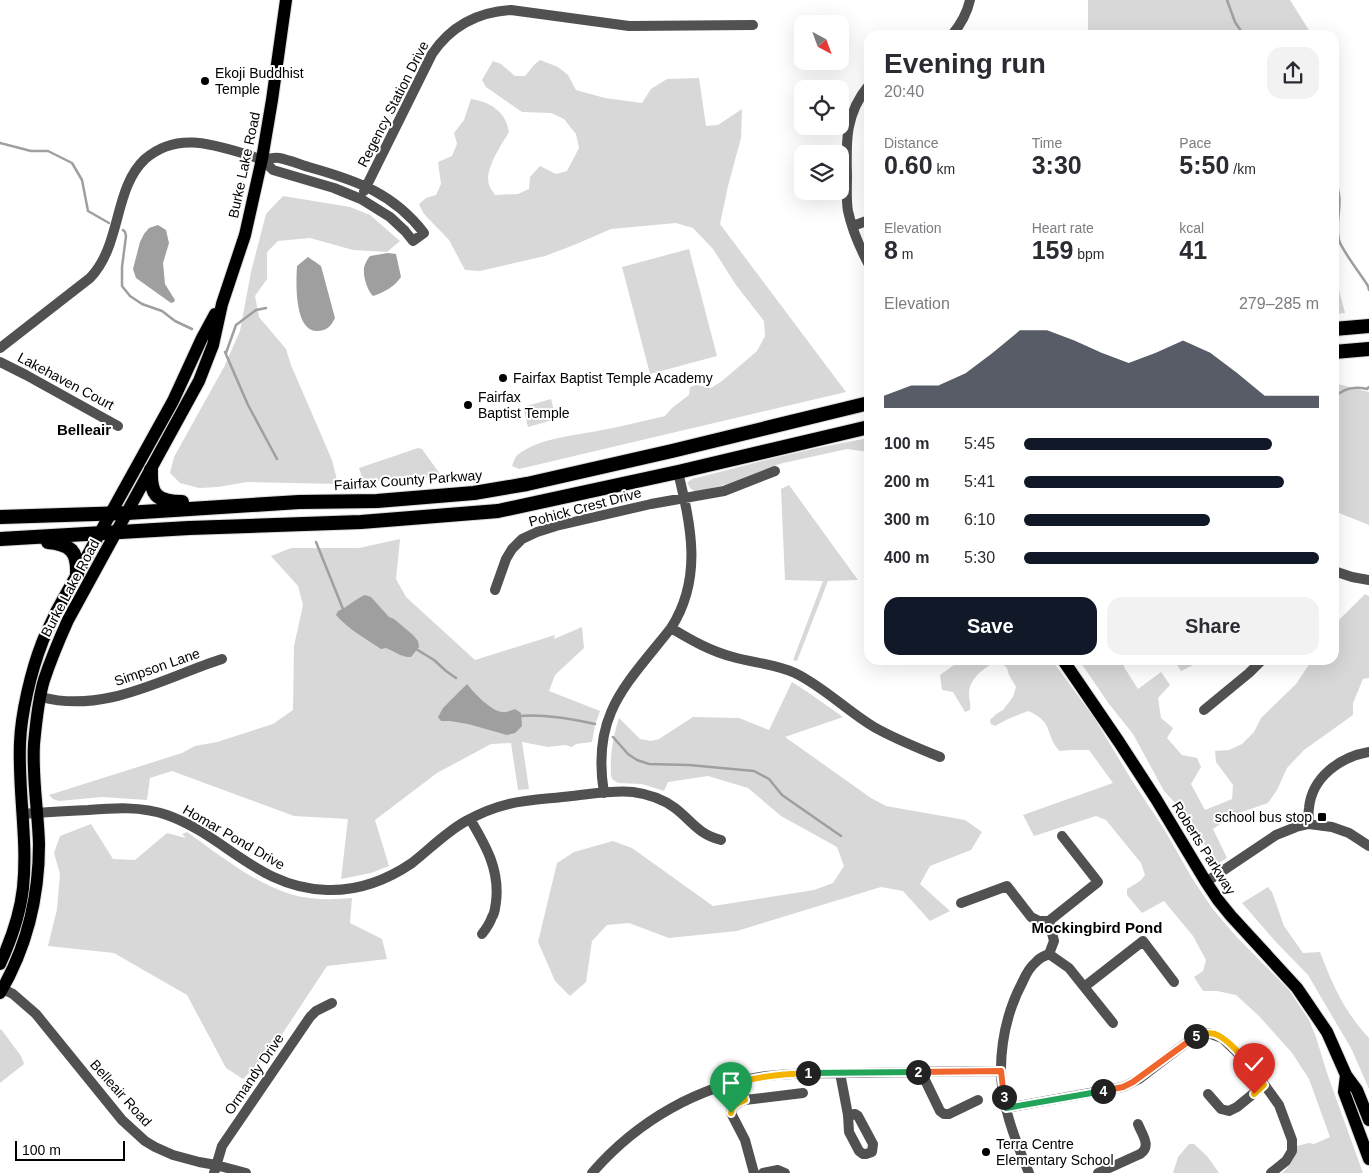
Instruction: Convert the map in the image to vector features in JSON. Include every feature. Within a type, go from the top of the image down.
[{"type":"highway","points":[[1339,329],[1369,326]]},
{"type":"highway","points":[[1339,352],[1369,349]]},
{"type":"highway","name":"Fairfax County Parkway","points":[[0,517],[111,513],[299,502],[377,501],[450,496],[500,489],[672,451],[864,404]]},
{"type":"highway","points":[[1,539],[188,528],[361,522],[498,511],[678,472],[864,428]]},
{"type":"highway","points":[[151,470],[150,484],[154,492],[164,500],[169,502],[227,506]]},
{"type":"highway","points":[[1,539],[62,544],[75,555],[78,563],[77,574]]},
{"type":"main road","name":"Burke Lake Road","points":[[1,991],[14,968],[27,934],[32,914],[39,843],[34,745],[44,682],[54,651],[68,620],[199,381],[213,345],[222,304],[245,235],[262,159],[286,0]]},
{"type":"main road","name":"Burke Lake Road","points":[[0,964],[14,931],[23,890],[25,868],[20,742],[31,677],[42,643],[56,612],[173,401],[202,338],[222,304]]},
{"type":"main road","name":"Roberts Parkway","points":[[1065,665],[1151,791],[1206,882],[1231,916],[1297,988],[1327,1032],[1346,1075],[1358,1090],[1369,1120]]},
{"type":"main road","name":"Roberts Parkway","points":[[1346,1075],[1344,1092],[1369,1159]]},
{"type":"street","points":[[957,30],[965,16],[970,0]]},
{"type":"street","name":"Regency Station Drive","points":[[361,199],[432,54],[443,39],[474,18],[492,12],[510,10],[629,26],[753,24]]},
{"type":"street","points":[[864,91],[850,117],[847,141],[848,211],[858,244],[864,255]]},
{"type":"street","points":[[0,348],[90,278],[108,252],[130,181],[139,166],[154,152],[172,144],[197,142],[262,159],[278,158],[341,176],[379,192],[399,206],[415,221],[424,233],[414,241],[390,217],[361,199],[334,188],[273,170],[262,159]]},
{"type":"street","points":[[852,226],[864,222]]},
{"type":"street","name":"Lakehaven Court","points":[[0,362],[35,379],[118,426]]},
{"type":"street","name":"Pohick Crest Drive","points":[[495,590],[506,559],[512,549],[522,539],[537,532],[651,504],[724,491],[775,471]]},
{"type":"street","points":[[604,793],[601,777],[601,753],[610,714],[623,689],[678,618],[692,571],[691,536],[678,472]]},
{"type":"street","points":[[1339,573],[1369,580]]},
{"type":"street","points":[[671,628],[716,652],[734,658],[772,665],[797,674],[874,727],[940,757]]},
{"type":"street","name":"Simpson Lane","points":[[41,697],[68,702],[102,700],[131,693],[222,659]]},
{"type":"street","points":[[1204,710],[1257,665]]},
{"type":"street","points":[[1309,824],[1311,798],[1320,779],[1342,761],[1369,752]]},
{"type":"street","name":"Homar Pond Drive","points":[[23,814],[116,808],[157,812],[195,828],[256,869],[273,878],[302,888],[329,890],[345,890],[360,887],[391,875],[413,862],[439,840],[470,819],[494,808],[516,802],[631,792],[655,797],[674,807],[704,834],[721,840]]},
{"type":"street","points":[[470,819],[493,863],[497,885],[495,911],[482,934]]},
{"type":"street","points":[[1206,882],[1276,835],[1309,824],[1341,829],[1369,846]]},
{"type":"street","points":[[961,903],[1007,886],[1031,916],[1039,921],[1049,921],[1098,882],[1062,836]]},
{"type":"street","points":[[1030,1173],[1006,1108],[1001,1071],[1004,1041],[1014,999],[1032,966],[1037,960],[1049,954],[1054,941],[1049,921]]},
{"type":"street","points":[[1084,986],[1143,941],[1174,982]]},
{"type":"street","points":[[1049,954],[1069,968],[1113,1024]]},
{"type":"street","name":"Belleair Road","points":[[1,991],[12,994],[36,1014],[122,1120],[154,1147],[215,1169],[246,1173]]},
{"type":"street","name":"Ormandy Drive","points":[[215,1169],[222,1146],[310,1017],[316,1011],[332,1003]]},
{"type":"street","points":[[1006,1108],[1123,1087],[1139,1079],[1194,1037],[1208,1033],[1222,1038],[1251,1066],[1279,1105],[1292,1140],[1292,1150],[1286,1161],[1271,1173]]},
{"type":"street","points":[[592,1173],[613,1150],[640,1127],[676,1105],[701,1093],[739,1082],[766,1076],[789,1074],[1001,1071]]},
{"type":"street","points":[[924,1072],[925,1080],[940,1111],[944,1114],[949,1114],[978,1100]]},
{"type":"street","points":[[840,1073],[848,1115]]},
{"type":"street","points":[[739,1082],[745,1100]]},
{"type":"street","points":[[1208,1094],[1221,1109],[1229,1111],[1237,1107],[1264,1085]]},
{"type":"street","points":[[754,1173],[745,1140],[731,1113],[732,1108],[745,1100],[803,1093]]},
{"type":"street","points":[[1098,1173],[1109,1171],[1146,1150],[1138,1124]]},
{"type":"street","points":[[763,1173],[778,1170],[786,1173]]},
{"type":"shaded area","points":[[1088,0],[1290,0],[1309,30],[1088,30]]},
{"type":"shaded area","points":[[540,60],[558,67],[568,75],[576,90],[605,98],[642,103],[651,89],[667,79],[699,78],[706,126],[718,125],[742,109],[741,138],[720,224],[846,392],[519,469],[512,466],[518,454],[547,441],[665,416],[689,395],[690,387],[696,385],[711,388],[722,381],[757,351],[765,336],[764,321],[736,285],[713,249],[693,228],[676,223],[611,229],[545,256],[480,271],[465,270],[449,240],[424,214],[419,204],[426,198],[436,195],[441,184],[438,162],[452,156],[457,144],[454,133],[464,120],[471,99],[491,105],[496,109],[505,119],[509,132],[494,157],[489,172],[489,185],[495,195],[518,194],[529,189],[530,177],[540,166],[556,174],[567,171],[579,148],[576,134],[564,119],[551,113],[522,112],[486,87],[482,80],[493,61],[501,64],[515,76],[525,76]]},
{"type":"shaded area","points":[[283,196],[350,207],[370,215],[400,241],[387,252],[353,250],[310,238],[278,241],[267,252],[267,279],[255,296],[259,317],[286,349],[291,365],[332,460],[338,484],[247,482],[199,488],[180,483],[170,473],[174,457],[224,367],[240,331],[251,272],[266,214]]},
{"type":"shaded area","points":[[158,225],[166,230],[169,243],[163,263],[165,284],[175,300],[171,303],[136,278],[133,269],[144,234],[149,228]]},
{"type":"shaded area","points":[[689,249],[717,356],[650,374],[622,267]]},
{"type":"shaded area","points":[[388,253],[396,254],[401,277],[389,289],[373,296],[365,279],[365,265],[370,256]]},
{"type":"shaded area","points":[[308,257],[321,266],[335,318],[328,328],[320,331],[309,329],[304,323],[298,304],[297,266]]},
{"type":"shaded area","points":[[1339,290],[1345,313],[1339,314]]},
{"type":"shaded area","points":[[1339,384],[1369,392],[1369,525],[1339,513]]},
{"type":"shaded area","points":[[551,399],[556,419],[528,427],[523,407]]},
{"type":"shaded area","points":[[864,439],[864,451],[847,449],[779,464],[750,477],[696,492],[687,483],[692,479]]},
{"type":"shaded area","points":[[418,448],[422,449],[440,476],[367,482],[363,480],[359,468]]},
{"type":"shaded area","points":[[789,485],[858,580],[828,581],[797,661],[793,660],[823,581],[785,580],[781,489]]},
{"type":"shaded area","points":[[400,539],[396,579],[406,597],[475,660],[555,635],[554,639],[582,627],[584,648],[555,675],[549,691],[600,711],[592,742],[576,744],[572,747],[565,745],[548,747],[522,742],[529,789],[518,790],[511,743],[491,744],[437,773],[375,820],[389,866],[371,873],[341,879],[348,819],[294,816],[172,771],[150,778],[147,800],[102,797],[59,801],[49,795],[182,753],[195,746],[217,742],[273,724],[293,710],[294,646],[303,605],[298,586],[271,556],[291,548],[359,548]]},
{"type":"shaded area","points":[[1365,594],[1369,596],[1369,678],[1363,679],[1353,703],[1353,715],[1304,750],[1287,768],[1277,790],[1268,803],[1233,815],[1213,829],[1227,858],[1216,865],[1189,818],[1164,791],[1133,734],[1109,704],[1082,665],[1124,665],[1138,689],[1161,672],[1170,685],[1158,698],[1161,718],[1173,728],[1167,738],[1182,755],[1197,758],[1201,767],[1191,784],[1205,810],[1232,799],[1233,785],[1216,762],[1215,751],[1229,750],[1242,744],[1254,732],[1261,718],[1296,684],[1309,665],[1339,665],[1339,620]]},
{"type":"shaded area","points":[[365,595],[371,597],[389,617],[394,619],[418,641],[419,647],[411,657],[401,655],[386,648],[381,649],[352,629],[336,615],[338,611]]},
{"type":"shaded area","points":[[954,665],[990,665],[972,683],[969,694],[970,710],[965,712],[953,692],[942,690],[940,675]]},
{"type":"shaded area","points":[[1004,665],[1056,665],[1095,719],[1212,908],[1234,934],[1289,990],[1309,1020],[1316,1037],[1363,1173],[1282,1173],[1292,1161],[1297,1146],[1309,1143],[1314,1144],[1330,1137],[1309,1079],[1292,1053],[1259,1016],[1236,995],[1217,991],[1203,991],[1194,977],[1203,971],[1206,960],[1193,936],[1164,901],[1142,913],[1127,895],[1127,889],[1140,881],[1145,875],[1141,863],[1106,820],[1096,816],[1034,836],[1023,815],[1113,783],[1089,750],[1060,751],[1052,740],[1043,720],[1028,711],[995,726],[991,724],[990,720],[1003,710],[1013,697],[1016,687]]},
{"type":"shaded area","points":[[1177,665],[1193,665],[1181,671]]},
{"type":"shaded area","points":[[792,682],[843,717],[785,737],[871,798],[886,806],[965,820],[982,832],[971,850],[930,866],[920,884],[950,911],[930,921],[903,891],[881,887],[737,931],[669,938],[629,923],[607,925],[592,941],[586,982],[570,996],[555,981],[538,942],[557,863],[574,852],[613,841],[632,848],[713,906],[814,890],[833,883],[844,866],[837,847],[781,816],[748,788],[708,776],[668,782],[664,791],[642,784],[618,783],[612,779],[611,775],[612,746],[619,718],[640,739],[651,741],[659,739],[693,717],[739,718],[769,730]]},
{"type":"shaded area","points":[[467,684],[494,709],[508,712],[515,709],[521,713],[522,726],[515,733],[507,735],[468,724],[441,721],[438,717],[443,708]]},
{"type":"shaded area","points":[[91,824],[113,859],[135,860],[167,833],[186,838],[182,834],[187,832],[237,867],[277,889],[298,896],[313,898],[352,898],[350,923],[382,939],[387,959],[327,966],[271,1051],[243,1079],[226,1068],[187,995],[114,953],[48,946],[57,909],[60,874],[54,853],[60,836]]},
{"type":"shaded area","points":[[1268,887],[1272,892],[1284,926],[1303,953],[1320,952],[1340,998],[1369,1038],[1369,1089],[1352,1050],[1308,975],[1242,903]]},
{"type":"shaded area","points":[[0,1030],[21,1056],[24,1064],[0,1083]]},
{"type":"shaded area","points":[[1189,1144],[1194,1144],[1207,1156],[1219,1173],[1173,1173],[1178,1157]]},
{"type":"waterway","points":[[1227,0],[1235,22],[1240,30]]},
{"type":"waterway","points":[[0,143],[31,151],[48,151],[72,163],[82,180],[88,211],[109,223]]},
{"type":"waterway","points":[[1339,195],[1339,214]]},
{"type":"waterway","points":[[123,230],[126,236],[122,267],[122,286],[130,296],[142,304],[162,311],[175,321],[192,329]]},
{"type":"waterway","points":[[1339,240],[1369,290]]},
{"type":"waterway","points":[[226,353],[236,325],[256,310],[266,308]]},
{"type":"waterway","points":[[225,352],[248,405],[277,459]]},
{"type":"waterway","points":[[1339,394],[1349,389],[1367,389],[1369,387]]},
{"type":"waterway","points":[[316,542],[343,609]]},
{"type":"waterway","points":[[416,649],[434,660],[456,678]]},
{"type":"waterway","points":[[520,716],[548,716],[595,724]]},
{"type":"waterway","points":[[613,737],[628,754],[637,760],[649,764],[689,765],[754,771],[769,779],[782,795],[841,836]]},
{"type":"place","name":"Ekoji Buddhist Temple","points":[[205,81]]},
{"type":"place","name":"Fairfax Baptist Temple Academy","points":[[503,378]]},
{"type":"place","name":"Fairfax Baptist Temple","points":[[468,405]]},
{"type":"place","name":"school bus stop","points":[[1322,817]]},
{"type":"place","name":"Terra Centre Elementary School","points":[[986,1152]]},
{"type":"district","name":"Belleair","points":[[84,430]]},
{"type":"district","name":"Mockingbird Pond","points":[[1097,928]]},
{"type":"route","points":[[731,1113],[732,1108],[736,1104],[745,1100],[739,1082],[753,1078],[789,1074],[897,1072],[1001,1071],[1006,1108],[1123,1087],[1139,1079],[1194,1037],[1208,1033],[1222,1038],[1251,1066],[1264,1085],[1254,1094]]}]
